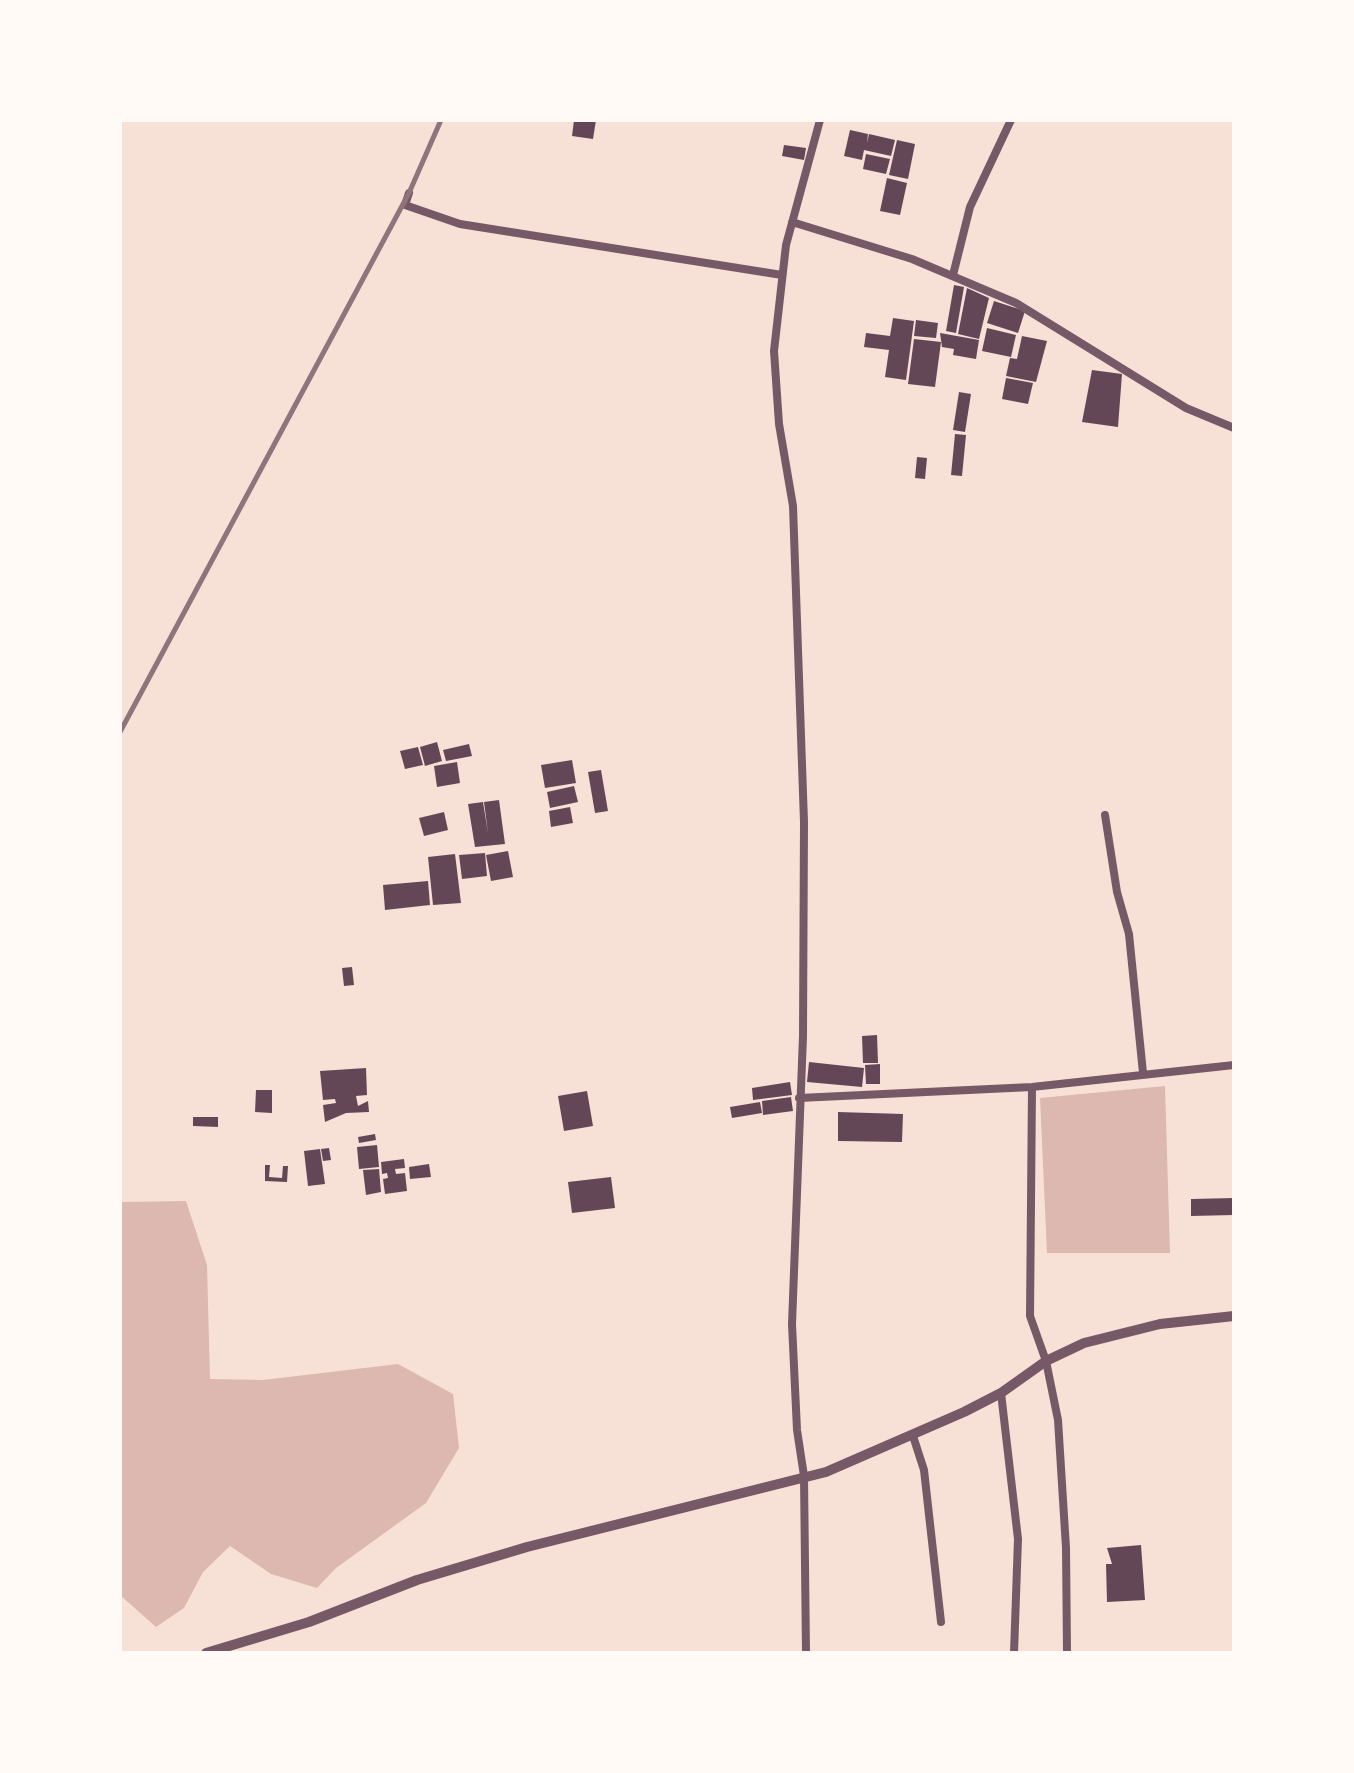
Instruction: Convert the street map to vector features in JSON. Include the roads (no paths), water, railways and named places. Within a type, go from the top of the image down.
[{"type":"street","points":[[806,1653],[804,1476],[797,1430],[792,1324],[804,822],[793,506],[779,424],[774,351],[782,275],[792,222],[820,120]]},
{"type":"street","points":[[953,275],[970,207],[1011,120]]},
{"type":"street","points":[[409,193],[405,205],[460,224],[782,275]]},
{"type":"street","points":[[792,222],[953,275],[1016,303],[1186,408],[1234,428]]},
{"type":"street","points":[[1105,815],[1117,892],[1129,934],[1143,1073]]},
{"type":"street","points":[[799,1098],[1032,1087],[1234,1065]]},
{"type":"street","points":[[1032,1087],[1030,1316],[1046,1361],[1058,1420],[1066,1548],[1067,1653]]},
{"type":"street","points":[[206,1653],[309,1622],[444,1571],[635,1517],[826,1472],[913,1436],[1001,1393],[1046,1361],[1084,1343],[1160,1324],[1234,1316]]},
{"type":"street","points":[[1001,1393],[1018,1539],[1014,1653]]},
{"type":"street","points":[[913,1436],[924,1470],[941,1622]]},
{"type":"railway","points":[[120,732],[409,193],[441,120]]}]
